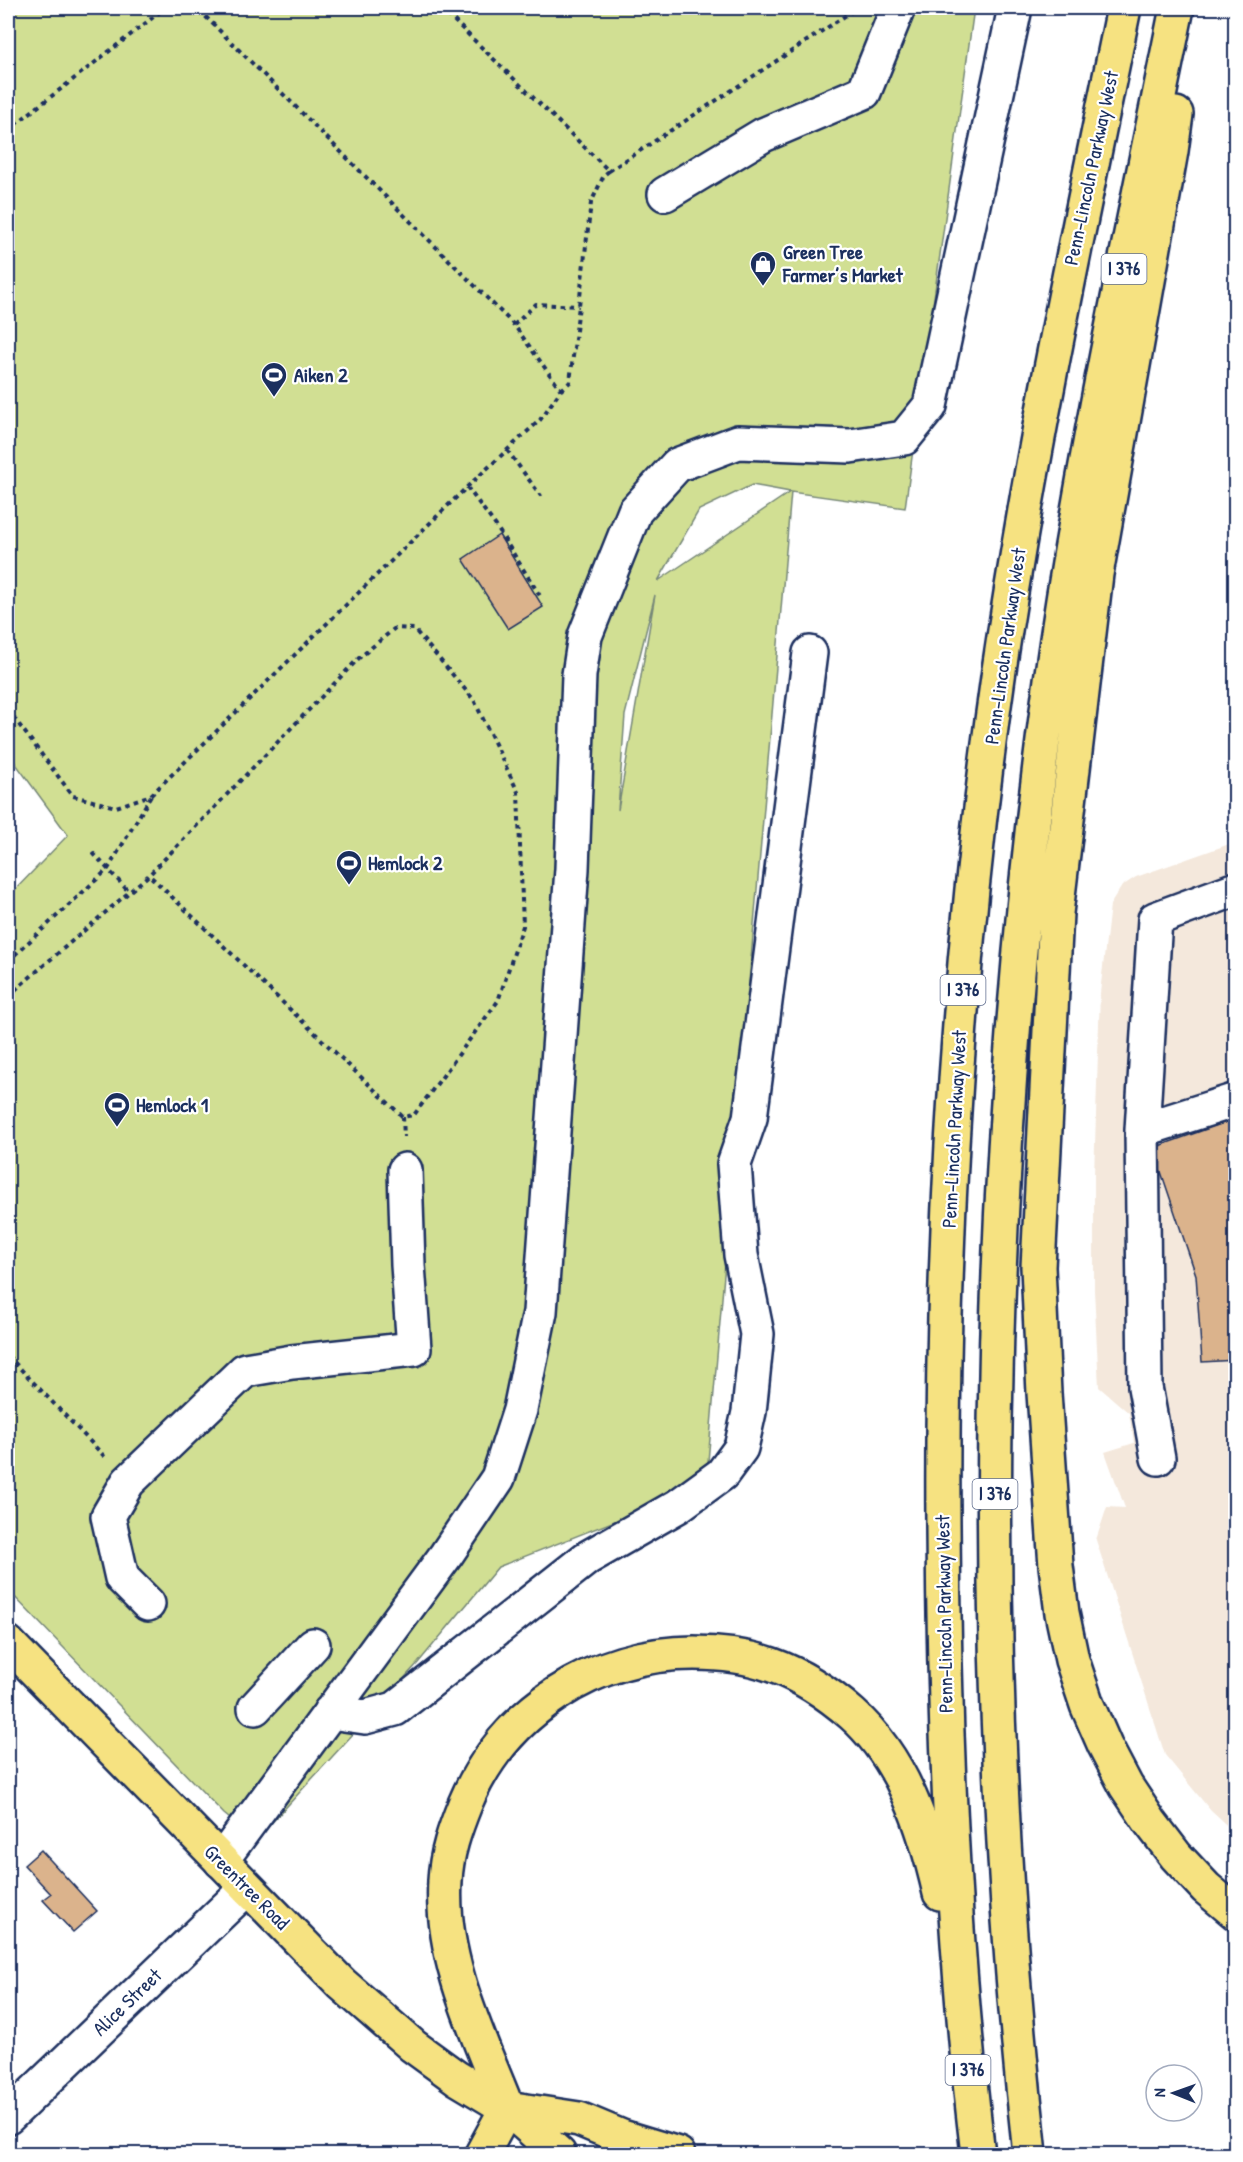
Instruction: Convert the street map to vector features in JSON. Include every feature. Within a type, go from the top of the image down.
[{"type":"main road","name":"Penn-Lincoln Parkway West","points":[[978,2154],[960,1985],[947,1765],[942,1452],[952,1139],[964,980],[999,672],[1022,523],[1051,365],[1124,8]]},
{"type":"main road","name":"I 376","points":[[1030,2154],[1008,1909],[1000,1763],[995,1441],[1004,1142],[1016,985],[1051,680],[1102,375],[1177,8]]},
{"type":"main road","points":[[1190,8],[1171,151],[1095,585],[1056,913],[1038,1267],[1056,1566],[1062,1613],[1072,1660],[1087,1705],[1126,1786],[1176,1856],[1206,1888],[1236,1913]]},
{"type":"main road","name":"Greentree Road","points":[[8,1643],[342,1984],[395,2031],[457,2078],[507,2108],[559,2154]]},
{"type":"main road","points":[[482,2154],[507,2108],[458,1978],[450,1945],[445,1912],[445,1881],[449,1849],[472,1787],[489,1758],[511,1731],[534,1708],[561,1690],[589,1675],[618,1664],[679,1653],[711,1653],[742,1657],[772,1665],[802,1679],[829,1695],[853,1714],[889,1757],[910,1795],[938,1883],[960,1985]]},
{"type":"main road","name":"Greentree Road","points":[[507,2108],[579,2119],[622,2137],[678,2154]]},
{"type":"lane","points":[[665,194],[763,135],[864,92],[898,8]]},
{"type":"lane","points":[[221,1861],[446,1555],[498,1478],[520,1410],[540,1312],[572,869],[579,675],[585,636],[635,512],[677,465],[738,442],[850,446],[904,438],[930,406],[1015,8]]},
{"type":"lane","points":[[330,1712],[364,1717],[395,1709],[587,1558],[678,1506],[722,1474],[741,1448],[749,1412],[757,1334],[741,1255],[734,1164],[750,1118],[810,653]]},
{"type":"lane","points":[[1158,1458],[1145,1387],[1142,1130],[1155,919],[1236,889]]},
{"type":"lane","points":[[1142,1130],[1236,1100]]},
{"type":"lane","points":[[148,1604],[122,1578],[108,1516],[128,1482],[245,1370],[292,1362],[414,1349],[405,1170]]},
{"type":"lane","points":[[255,1708],[313,1646]]},
{"type":"lane","name":"Alice Street","points":[[8,2117],[247,1887]]},
{"type":"path","points":[[8,130],[165,8]]},
{"type":"path","points":[[197,8],[514,325],[561,390]]},
{"type":"path","points":[[441,8],[609,171]]},
{"type":"path","points":[[8,961],[108,870],[151,795],[467,486],[540,420],[561,390],[570,382],[591,203],[604,175],[857,8]]},
{"type":"path","points":[[514,325],[536,304],[579,306]]},
{"type":"path","points":[[507,450],[541,496]]},
{"type":"path","points":[[467,486],[496,526],[542,599]]},
{"type":"path","points":[[8,996],[149,875],[359,658],[395,628],[414,629],[474,700],[518,792],[523,926],[498,1001],[414,1115],[403,1117],[149,875]]},
{"type":"path","points":[[8,710],[73,796],[117,807],[151,795]]},
{"type":"path","points":[[93,853],[129,892]]},
{"type":"path","points":[[8,1356],[128,1482]]},
{"type":"shaded area","points":[[1235,842],[1235,1833],[1211,1811],[1165,1755],[1096,1540],[1107,1507],[1125,1508],[1105,1452],[1134,1443],[1129,1413],[1099,1387],[1094,1290],[1094,1175],[1100,993],[1110,905],[1122,886],[1136,877]]},
{"type":"green space","points":[[8,8],[974,8],[905,508],[791,492],[706,1485],[498,1567],[418,1663],[256,1840],[224,1814],[8,1590],[8,897],[68,835],[8,753]],"holes":[[[752,485],[790,492],[658,581],[699,510]],[[655,595],[618,810],[625,715]]]},
{"type":"building","points":[[499,535],[543,607],[508,629],[463,559]]},
{"type":"building","points":[[1235,1119],[1236,1360],[1202,1362],[1196,1275],[1153,1148]]},
{"type":"building","points":[[41,1850],[97,1911],[73,1932],[43,1900],[51,1894],[24,1865]]},
{"type":"place","name":"Green Tree Farmer’s Market","points":[[763,287]]},
{"type":"place","name":"Aiken 2","points":[[274,398]]},
{"type":"place","name":"Hemlock 2","points":[[349,886]]},
{"type":"place","name":"Hemlock 1","points":[[117,1128]]}]
